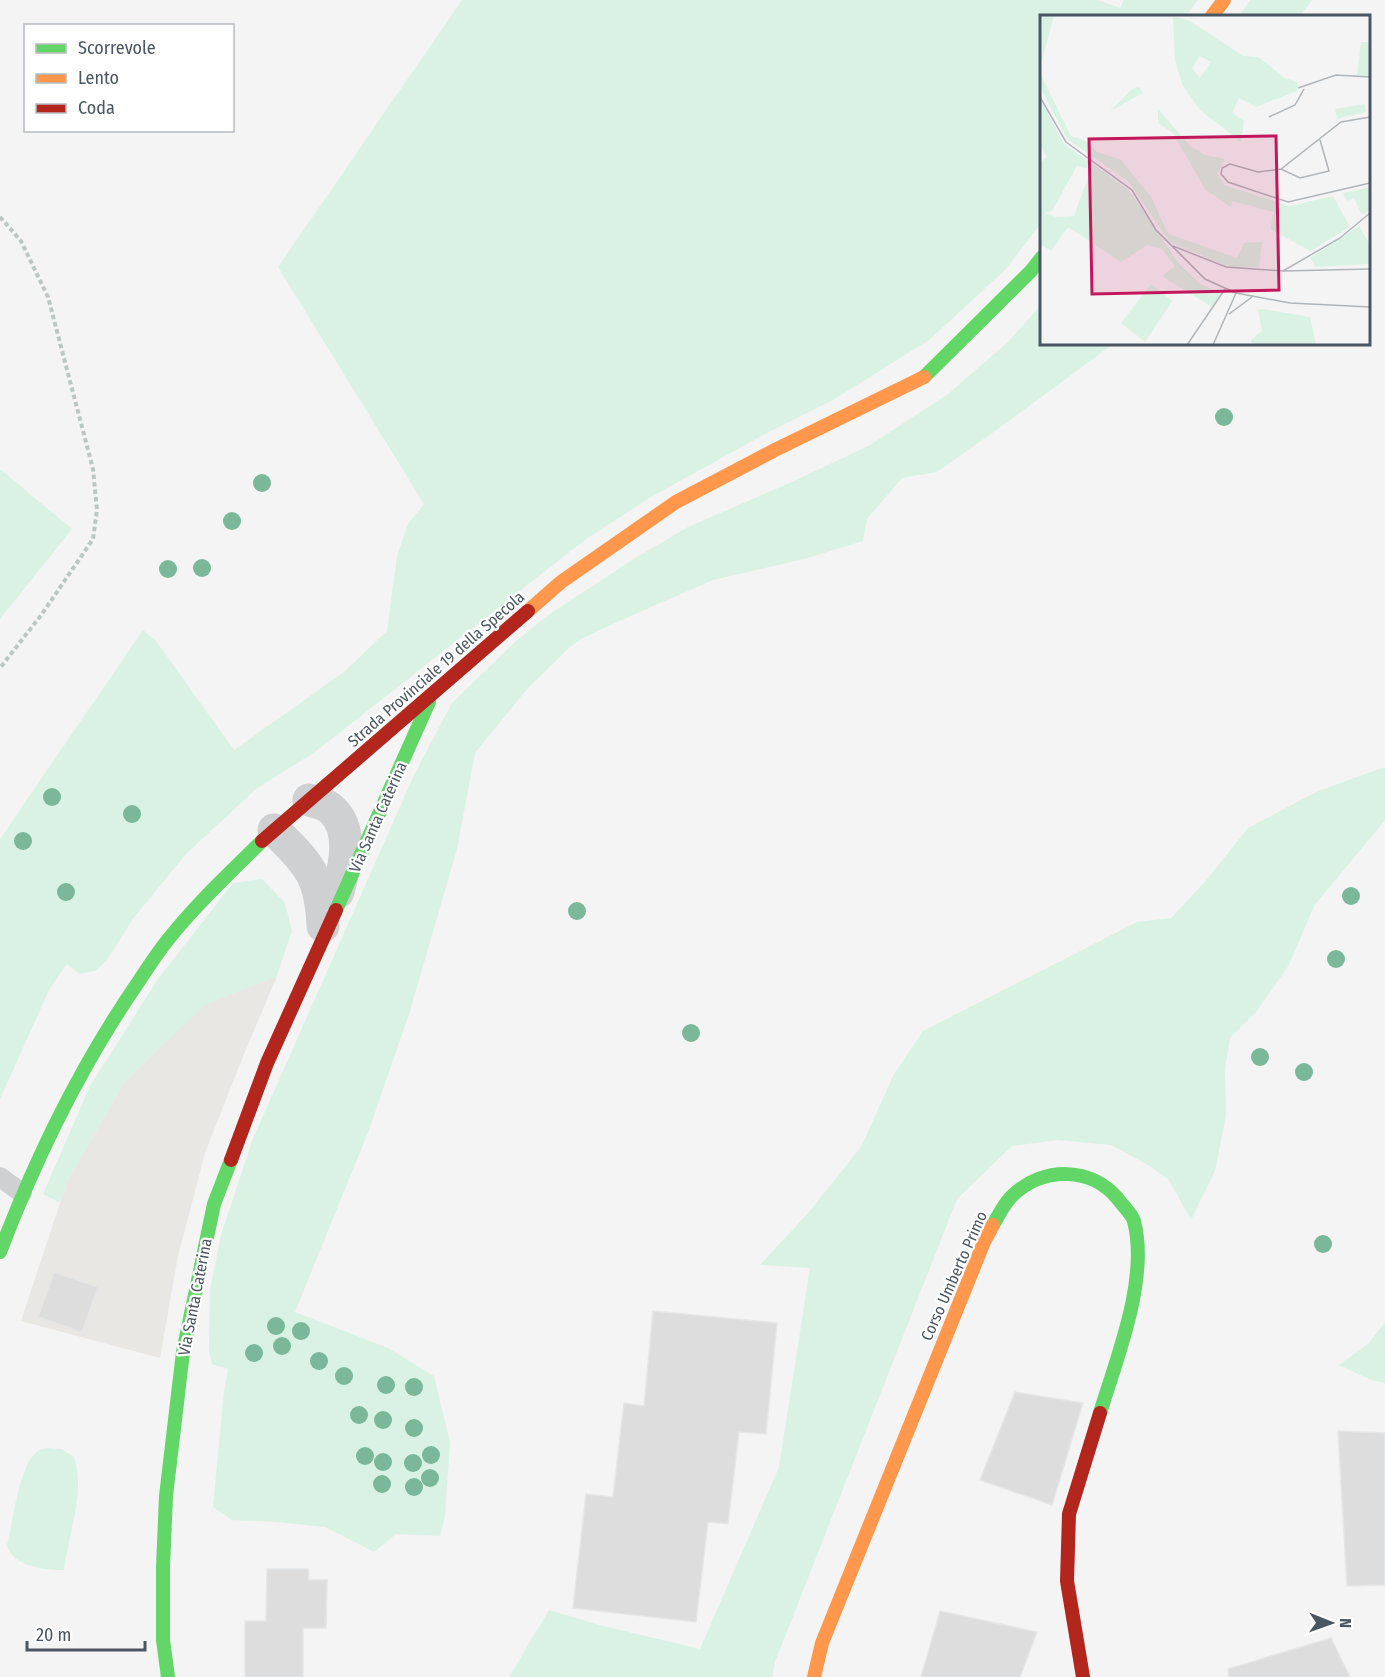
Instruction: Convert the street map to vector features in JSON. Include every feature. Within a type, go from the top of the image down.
[{"type":"street","points":[[1213,15],[1224,0]]},
{"type":"street","name":"Strada Provinciale 19 della Specola","points":[[0,1252],[22,1193],[63,1107],[114,1017],[170,937],[219,883],[274,830],[561,582],[675,502],[923,378],[1032,271],[1040,259]]},
{"type":"street","name":"Via Santa Caterina","points":[[168,1677],[163,1640],[166,1496],[183,1352],[214,1204],[267,1063],[432,695]]},
{"type":"street","name":"Via Santa Caterina","points":[[309,800],[331,808],[344,827],[345,835],[344,863],[324,939]]},
{"type":"street","name":"Via Santa Caterina","points":[[274,830],[312,871],[321,893],[324,939]]},
{"type":"street","name":"Corso Umberto Primo","points":[[814,1677],[822,1642],[984,1242],[1001,1210],[1013,1195],[1032,1181],[1055,1174],[1086,1176],[1108,1187],[1134,1219],[1138,1262],[1136,1287],[1069,1514],[1067,1581],[1083,1677]]},
{"type":"lane","points":[[0,1177],[22,1193]]},
{"type":"path","points":[[0,217],[21,241],[48,297],[93,469],[97,510],[93,539],[42,614],[0,668]]},
{"type":"shaded area","points":[[277,976],[205,1153],[178,1256],[160,1358],[21,1321],[67,1182],[125,1081],[205,1004]]},
{"type":"green space","points":[[462,0],[1098,0],[1120,8],[1124,0],[1198,0],[1187,15],[1040,15],[1040,224],[1005,270],[929,340],[833,400],[765,434],[651,497],[586,539],[315,752],[256,789],[186,854],[132,920],[107,960],[95,971],[79,974],[67,964],[50,988],[0,1099],[0,839],[143,630],[156,641],[234,750],[344,672],[387,631],[397,556],[408,524],[424,504],[278,267]]},
{"type":"green space","points":[[1250,0],[1312,0],[1301,15],[1240,15]]},
{"type":"green space","points":[[1040,306],[1040,345],[1112,345],[937,472],[902,478],[867,519],[863,541],[804,559],[713,580],[581,639],[527,689],[475,753],[457,849],[410,1011],[369,1130],[295,1312],[388,1348],[434,1376],[450,1442],[445,1517],[440,1536],[396,1534],[374,1552],[325,1527],[232,1520],[213,1507],[228,1369],[212,1364],[209,1351],[210,1290],[221,1235],[252,1141],[414,775],[452,703],[516,641],[551,613],[632,560],[688,527],[870,445],[948,394],[1008,342]]},
{"type":"green space","points":[[0,469],[72,529],[0,619]]},
{"type":"green space","points":[[1385,767],[1385,820],[1314,906],[1289,965],[1257,1011],[1230,1038],[1225,1069],[1226,1115],[1215,1171],[1191,1220],[1169,1180],[1148,1165],[1111,1145],[1058,1140],[1012,1146],[957,1199],[775,1662],[772,1677],[509,1677],[549,1610],[599,1625],[700,1649],[779,1467],[810,1268],[760,1265],[809,1212],[861,1147],[894,1074],[923,1031],[1137,922],[1171,918],[1204,883],[1248,828],[1318,791]]},
{"type":"green space","points":[[262,879],[285,903],[292,931],[277,976],[205,1005],[125,1081],[67,1182],[60,1203],[43,1194],[90,1086],[158,979],[233,883]]},
{"type":"green space","points":[[1385,1322],[1385,1383],[1371,1380],[1339,1365],[1368,1344]]},
{"type":"green space","points":[[47,1448],[61,1449],[74,1457],[77,1471],[77,1499],[64,1570],[39,1568],[23,1563],[10,1552],[7,1545],[21,1480],[31,1458],[38,1451]]},
{"type":"building","points":[[54,1272],[98,1287],[82,1332],[38,1317]]},
{"type":"building","points":[[653,1311],[777,1323],[766,1434],[739,1432],[728,1524],[708,1522],[696,1622],[573,1608],[586,1494],[613,1497],[624,1403],[644,1406]]},
{"type":"building","points":[[1015,1392],[1083,1403],[1052,1505],[980,1480]]},
{"type":"building","points":[[1338,1431],[1385,1433],[1385,1585],[1347,1586]]},
{"type":"building","points":[[267,1569],[308,1569],[309,1580],[327,1580],[326,1628],[303,1628],[303,1677],[245,1677],[245,1621],[266,1621]]},
{"type":"building","points":[[940,1611],[1037,1632],[1020,1677],[921,1677]]},
{"type":"building","points":[[1331,1638],[1350,1677],[1229,1677],[1228,1669]]},
{"type":"traffic: fast","points":[[924,377],[1040,260]]},
{"type":"traffic: fast","points":[[336,910],[429,702]]},
{"type":"traffic: fast","points":[[0,1252],[61,1112],[118,1013],[158,952],[181,923],[262,841]]},
{"type":"traffic: fast","points":[[168,1677],[163,1640],[166,1496],[183,1352],[214,1204],[231,1160]]},
{"type":"traffic: fast","points":[[993,1225],[1007,1202],[1025,1186],[1039,1179],[1067,1174],[1082,1176],[1107,1188],[1133,1218],[1138,1244],[1134,1292],[1122,1343],[1100,1413]]},
{"type":"traffic: slow","points":[[1213,15],[1224,0]]},
{"type":"traffic: slow","points":[[528,611],[561,582],[676,502],[775,450],[924,377]]},
{"type":"traffic: slow","points":[[814,1677],[822,1643],[984,1242],[993,1225]]},
{"type":"traffic: jam","points":[[262,841],[528,611]]},
{"type":"traffic: jam","points":[[231,1160],[267,1063],[336,910]]},
{"type":"traffic: jam","points":[[1083,1677],[1067,1581],[1069,1514],[1100,1413]]}]
